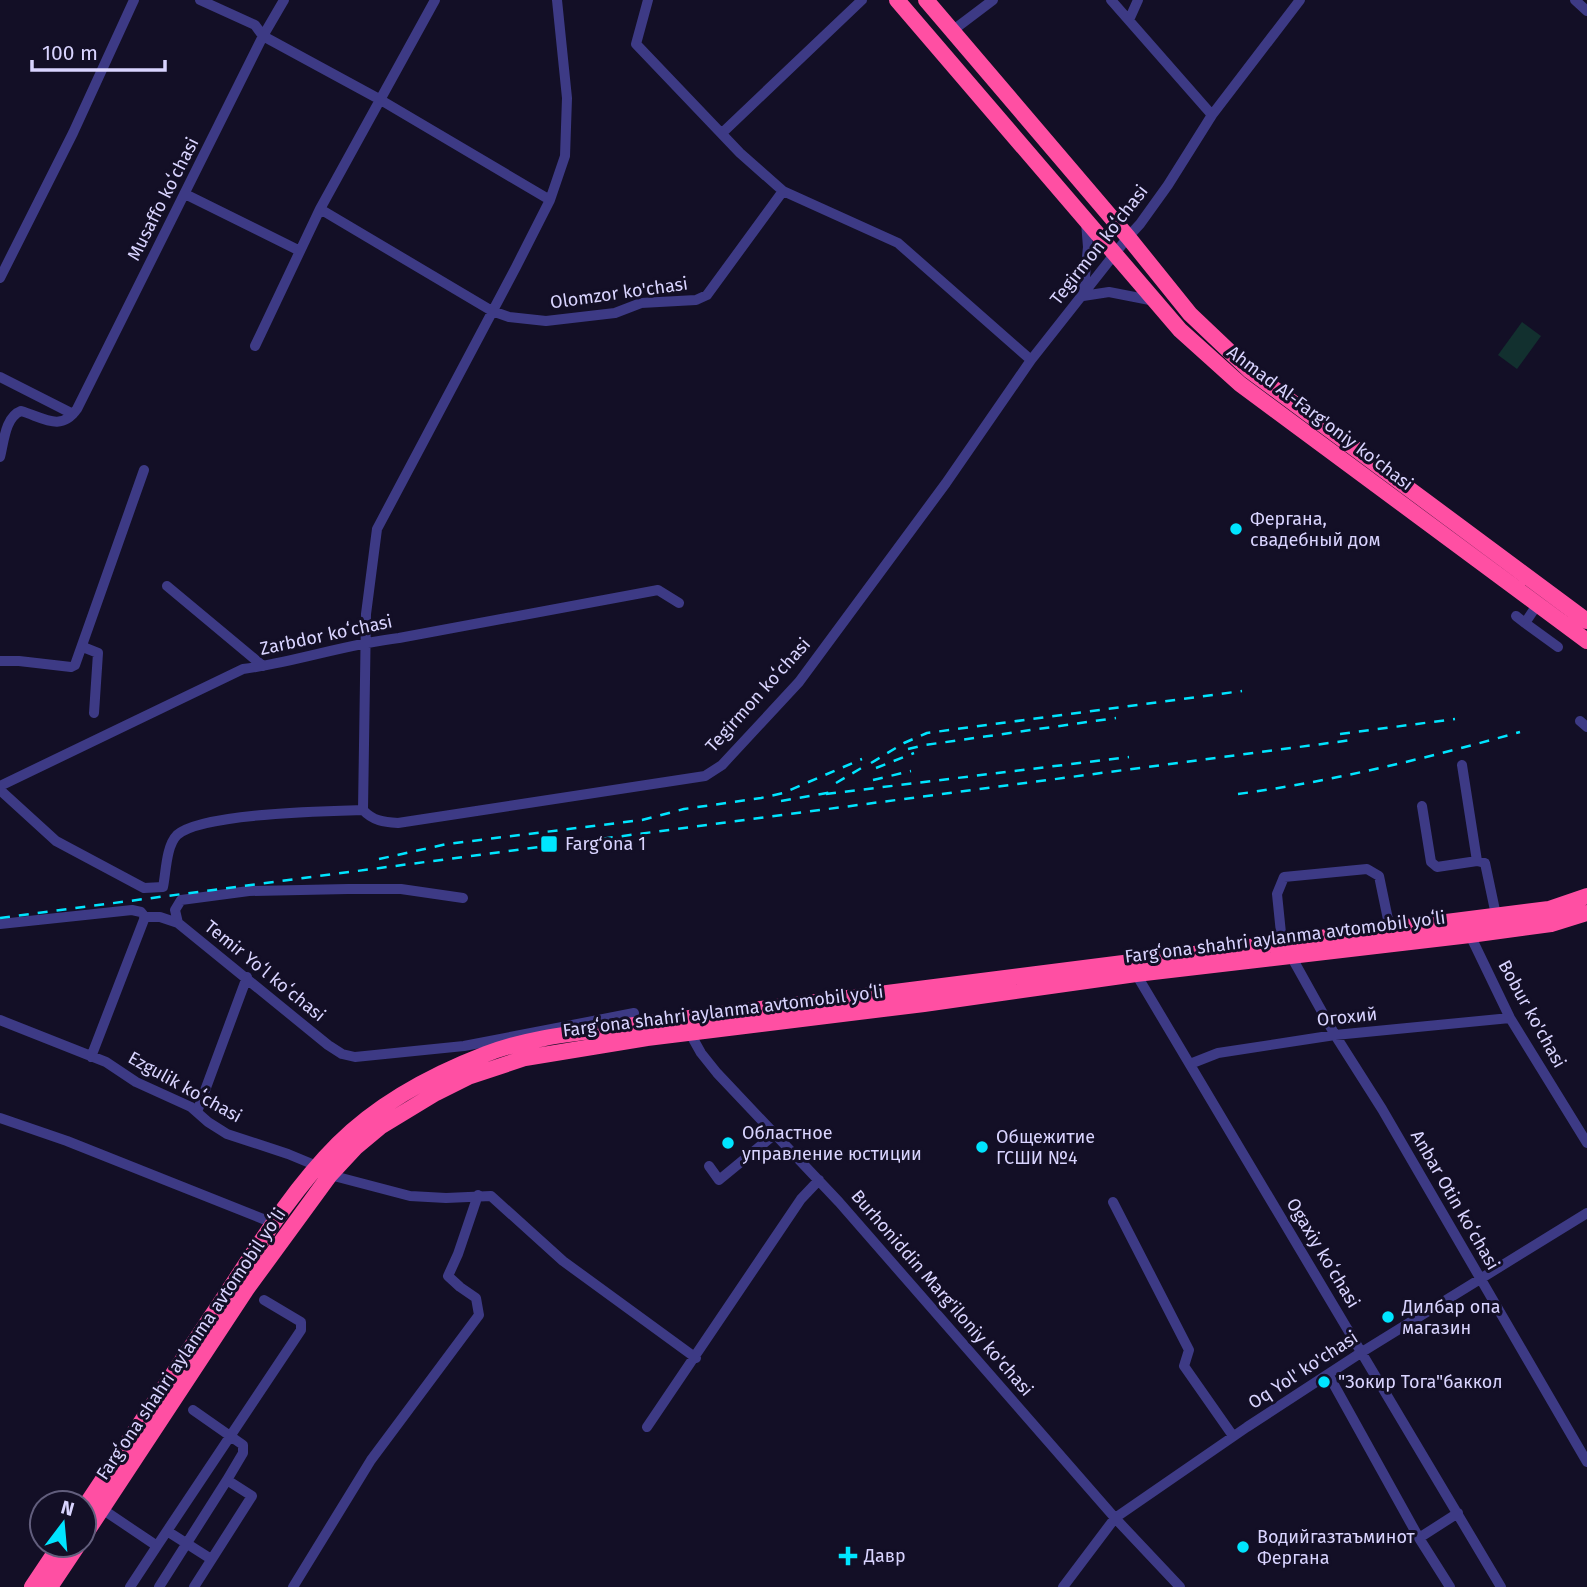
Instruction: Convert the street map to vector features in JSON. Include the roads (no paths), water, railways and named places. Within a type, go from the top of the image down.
[{"type":"highway","name":"Ahmad Al-Farg'oniy ko'chasi","points":[[897,0],[1114,255],[1200,349],[1240,384],[1587,641]]},
{"type":"highway","name":"Ahmad Al-Farg'oniy ko'chasi","points":[[926,0],[1190,314],[1249,370],[1587,621]]},
{"type":"highway","name":"Fargʻona shahri aylanma avtomobil yoʻli","points":[[686,1026],[924,1004],[1136,974],[1390,929],[1549,909],[1587,896]]},
{"type":"highway","name":"Fargʻona shahri aylanma avtomobil yoʻli","points":[[97,1489],[273,1223],[323,1170],[380,1127],[468,1077],[526,1058],[686,1026],[1287,949],[1470,935],[1551,924],[1587,913]]},
{"type":"highway","name":"Fargʻona shahri aylanma avtomobil yoʻli","points":[[98,1515],[323,1170]]},
{"type":"highway","points":[[32,1587],[51,1559]]},
{"type":"highway","points":[[50,1587],[69,1559]]},
{"type":"street","points":[[0,278],[73,133],[134,0]]},
{"type":"street","points":[[200,0],[255,25],[263,36],[379,99],[550,200]]},
{"type":"street","name":"Musaffo koʻchasi","points":[[73,414],[186,194],[263,36],[284,0]]},
{"type":"street","points":[[255,345],[320,209],[435,0]]},
{"type":"street","points":[[363,810],[365,642],[370,568],[376,529],[425,434],[475,348],[550,200],[565,156],[567,139],[564,51],[556,0]]},
{"type":"street","points":[[648,0],[636,44],[722,133],[783,191],[898,243],[1031,360]]},
{"type":"street","points":[[722,133],[862,0]]},
{"type":"street","points":[[952,31],[993,0]]},
{"type":"street","points":[[1111,0],[1212,114]]},
{"type":"street","points":[[1129,20],[1138,0]]},
{"type":"street","name":"Tegirmon koʻchasi","points":[[0,788],[56,841],[144,887],[163,887],[170,847],[176,836],[212,822],[258,816],[363,810],[379,822],[398,823],[705,776],[722,765],[799,682],[946,483],[1031,360],[1140,225],[1168,186],[1212,114],[1300,0]]},
{"type":"street","points":[[1575,0],[1587,11]]},
{"type":"street","name":"Olomzor ko'chasi","points":[[320,209],[492,311],[509,317],[546,321],[615,313],[641,303],[696,300],[708,295],[783,191]]},
{"type":"street","points":[[186,194],[300,251]]},
{"type":"street","points":[[1086,222],[1088,247],[1083,296],[1109,292],[1155,301]]},
{"type":"street","points":[[0,377],[73,414],[70,419],[59,423],[21,411],[16,413],[10,419],[0,457]]},
{"type":"street","points":[[0,661],[71,667],[78,661],[144,470]]},
{"type":"street","points":[[167,586],[263,666]]},
{"type":"street","name":"Zarbdor koʻchasi","points":[[0,788],[243,669],[365,642],[658,590],[679,603]]},
{"type":"street","points":[[1537,605],[1520,619],[1558,647]]},
{"type":"street","points":[[83,647],[98,653],[94,713]]},
{"type":"street","points":[[1462,765],[1478,861]]},
{"type":"street","points":[[1422,806],[1431,862],[1437,867],[1478,861],[1485,863],[1496,915]]},
{"type":"street","points":[[1287,949],[1276,894],[1284,877],[1367,869],[1379,876],[1390,929]]},
{"type":"street","name":"Temir Yoʻl koʻchasi","points":[[463,898],[401,889],[249,891],[181,900],[175,910],[178,923],[328,1045],[342,1054],[355,1057],[464,1046],[634,1013]]},
{"type":"street","points":[[0,924],[132,910],[141,912],[145,917]]},
{"type":"street","points":[[145,917],[160,917],[178,923]]},
{"type":"street","points":[[91,1057],[145,917]]},
{"type":"street","name":"Bobur ko'chasi","points":[[1470,935],[1510,1018],[1587,1143]]},
{"type":"street","name":"Anbar Otin koʻchasi","points":[[1287,949],[1587,1462]]},
{"type":"street","name":"Ogaxiy koʻchasi","points":[[1136,974],[1501,1587]]},
{"type":"street","points":[[197,1112],[247,977]]},
{"type":"street","name":"Огохий","points":[[1190,1064],[1218,1053],[1335,1035],[1510,1018]]},
{"type":"street","name":"Ezgulik koʻchasi","points":[[0,1020],[106,1062],[136,1082],[191,1107],[227,1134],[323,1170],[410,1196],[446,1198],[478,1195]]},
{"type":"street","name":"Burhoniddin Marg'iloniy ko'chasi","points":[[686,1026],[717,1073],[819,1180],[1115,1518],[1180,1587]]},
{"type":"street","points":[[0,1118],[67,1140],[273,1223]]},
{"type":"street","points":[[709,1166],[719,1180],[775,1134]]},
{"type":"street","points":[[647,1427],[801,1199],[819,1180]]},
{"type":"street","points":[[293,1587],[371,1460],[479,1315],[477,1298],[448,1276],[478,1195],[491,1196],[563,1261],[696,1358]]},
{"type":"street","points":[[1113,1202],[1189,1350],[1184,1366],[1233,1436]]},
{"type":"street","name":"Oq Yol' ko'chasi","points":[[1063,1587],[1115,1518],[1233,1436],[1362,1352],[1587,1213]]},
{"type":"street","points":[[130,1587],[302,1331],[301,1322],[264,1300]]},
{"type":"street","points":[[1328,1374],[1419,1538],[1450,1587]]},
{"type":"street","points":[[159,1587],[243,1453],[243,1445],[193,1410]]},
{"type":"street","points":[[194,1587],[252,1496],[227,1480]]},
{"type":"street","points":[[102,1509],[157,1546]]},
{"type":"street","points":[[1419,1538],[1458,1513]]},
{"type":"street","points":[[167,1531],[211,1559]]},
{"type":"railway","points":[[871,763],[927,733],[1242,691]]},
{"type":"railway","points":[[908,749],[1116,718]]},
{"type":"railway","points":[[1340,734],[1455,719]]},
{"type":"railway","points":[[1238,794],[1380,768],[1520,732]]},
{"type":"railway","points":[[0,918],[1352,740]]},
{"type":"railway","points":[[876,768],[914,753]]},
{"type":"railway","points":[[826,794],[1129,757]]},
{"type":"railway","points":[[379,859],[447,844],[642,820],[684,809],[761,798],[783,793],[862,759]]},
{"type":"railway","points":[[836,783],[863,767]]},
{"type":"railway","points":[[873,780],[911,771]]},
{"type":"railway","points":[[781,801],[833,792]]},
{"type":"place","name":"Фергана, свадебный дом","points":[[1236,529]]},
{"type":"place","name":"Farg‘ona 1","points":[[549,844]]},
{"type":"place","name":"Областное управление юстиции","points":[[728,1143]]},
{"type":"place","name":"Общежитие ГСШИ №4","points":[[982,1147]]},
{"type":"place","name":"Дилбар опа магазин","points":[[1388,1317]]},
{"type":"place","name":"\"Зокир Тога\"баккол","points":[[1324,1382]]},
{"type":"place","name":"Водийгазтаъминот Фергана","points":[[1243,1547]]},
{"type":"place","name":"Давр","points":[[848,1556]]}]
